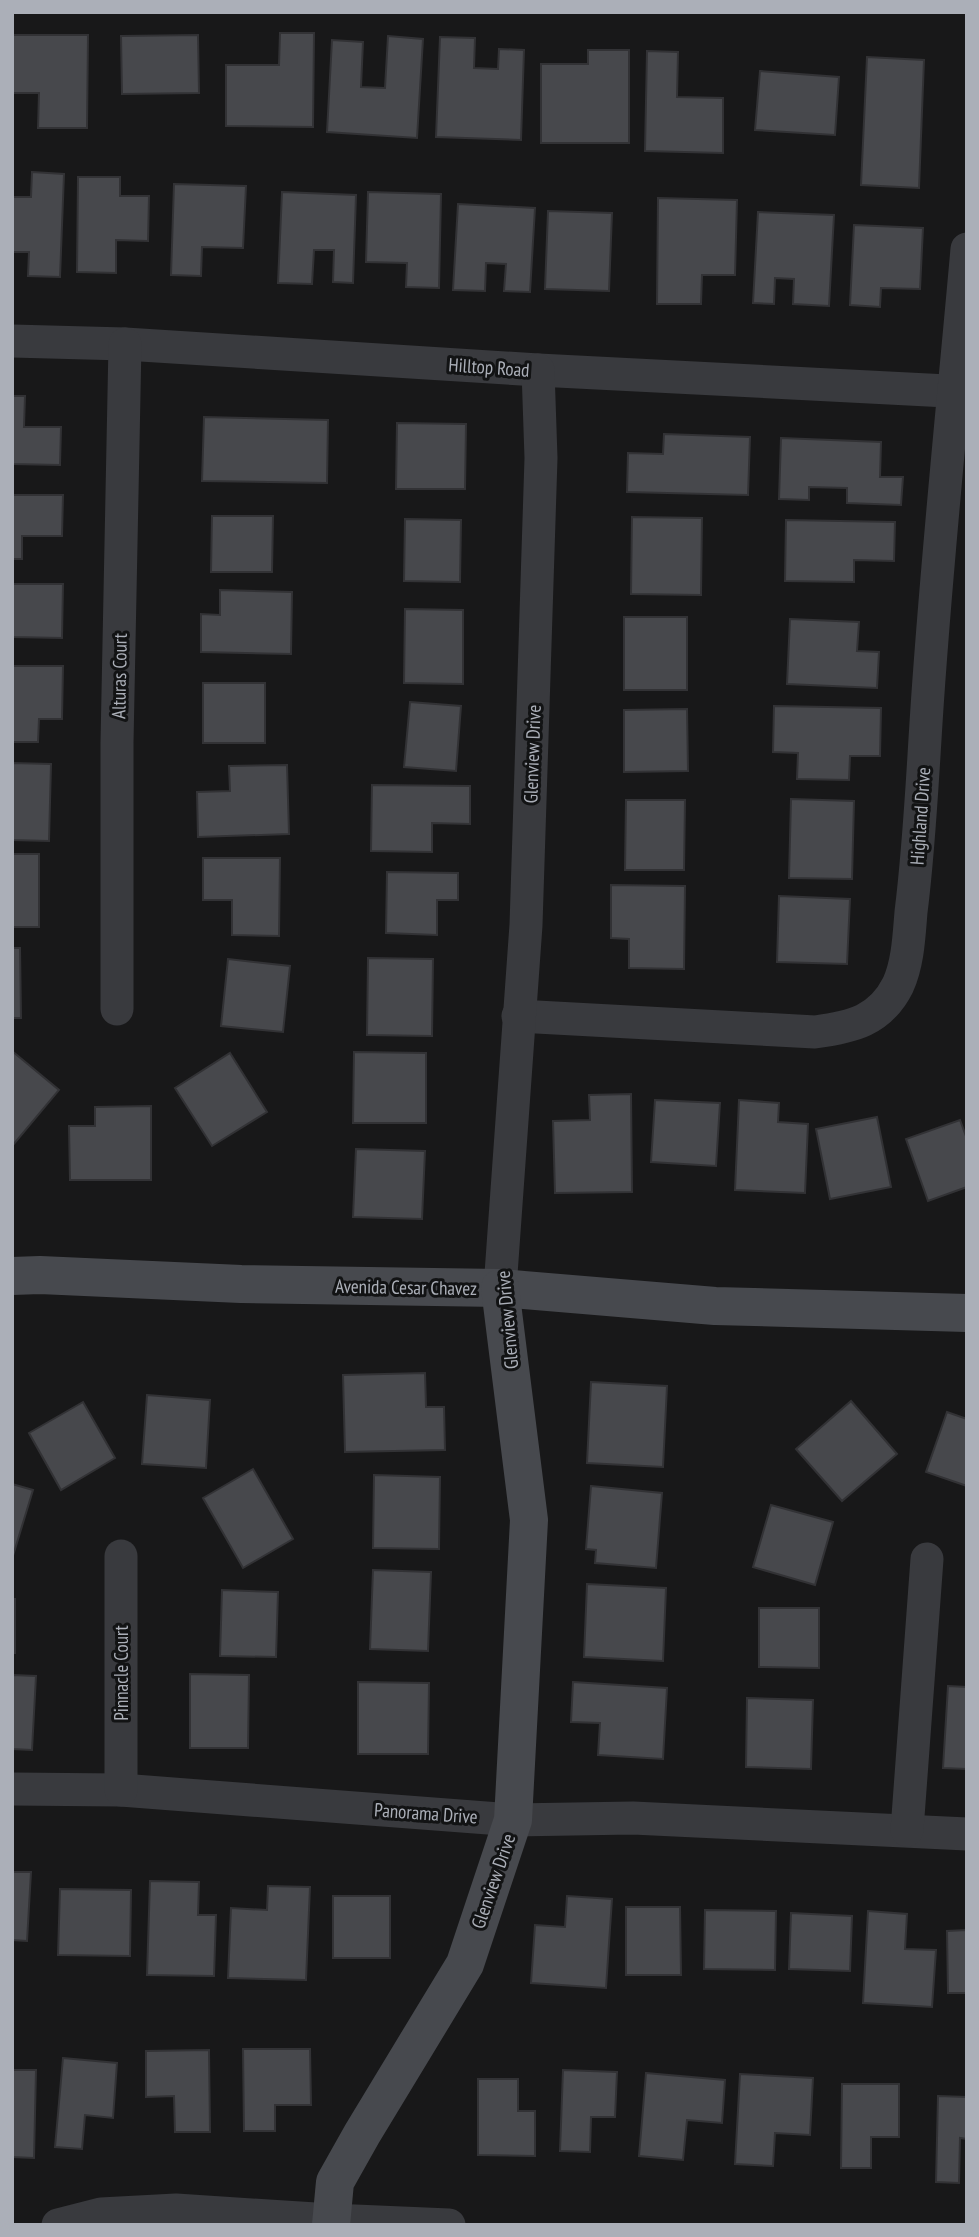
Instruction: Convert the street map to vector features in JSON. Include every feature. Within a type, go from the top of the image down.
[{"type":"street","name":"Highland Drive","points":[[519,1016],[816,1032],[859,1024],[881,1009],[899,983],[906,960],[915,878],[935,587],[960,392],[967,249]]},
{"type":"street","name":"Hilltop Road","points":[[12,341],[125,344],[538,370],[960,392]]},
{"type":"street","name":"Alturas Court","points":[[117,1009],[117,743],[125,344]]},
{"type":"street","name":"Glenview Drive","points":[[331,2223],[335,2182],[465,1964],[513,1820],[529,1520],[500,1288],[526,925],[541,472],[538,370]]},
{"type":"street","name":"Avenida Cesar Chavez","points":[[12,1276],[241,1284],[500,1288],[715,1306],[967,1313]]},
{"type":"street","name":"Pinnacle Court","points":[[121,1556],[121,1790]]},
{"type":"street","points":[[907,1830],[927,1559]]},
{"type":"street","name":"Panorama Drive","points":[[12,1789],[121,1790],[513,1820],[633,1818],[967,1833]]},
{"type":"street","points":[[58,2225],[102,2214],[176,2210],[331,2223],[449,2225]]},
{"type":"building","points":[[280,33],[314,33],[313,127],[226,126],[226,65],[279,65]]},
{"type":"building","points":[[12,35],[88,35],[87,128],[38,128],[39,93],[12,93]]},
{"type":"building","points":[[198,35],[199,93],[122,94],[121,36]]},
{"type":"building","points":[[388,36],[423,39],[417,138],[327,132],[332,40],[363,42],[361,87],[385,88]]},
{"type":"building","points":[[440,37],[475,38],[474,68],[498,69],[499,49],[524,50],[521,140],[436,137]]},
{"type":"building","points":[[588,50],[629,50],[629,143],[541,143],[541,64],[588,64]]},
{"type":"building","points":[[647,51],[678,52],[677,97],[723,98],[723,153],[645,151]]},
{"type":"building","points":[[867,57],[924,60],[919,188],[861,185]]},
{"type":"building","points":[[760,71],[839,77],[835,135],[755,130]]},
{"type":"building","points":[[32,172],[64,174],[60,277],[28,276],[29,252],[12,252],[12,197],[31,197]]},
{"type":"building","points":[[78,177],[120,177],[120,196],[149,196],[148,241],[116,240],[116,273],[77,272]]},
{"type":"building","points":[[174,184],[246,186],[243,248],[202,247],[201,276],[171,275]]},
{"type":"building","points":[[282,192],[356,195],[353,283],[333,282],[334,250],[314,250],[312,284],[278,283]]},
{"type":"building","points":[[368,192],[441,194],[439,288],[406,287],[407,263],[366,262]]},
{"type":"building","points":[[658,198],[737,200],[735,275],[702,275],[701,304],[657,304]]},
{"type":"building","points":[[458,204],[535,208],[530,292],[504,291],[506,264],[486,263],[485,291],[453,290]]},
{"type":"building","points":[[548,211],[612,213],[609,291],[545,289]]},
{"type":"building","points":[[758,212],[834,215],[829,306],[793,304],[794,279],[775,278],[774,304],[753,303]]},
{"type":"building","points":[[854,225],[923,228],[920,289],[881,288],[880,307],[850,305]]},
{"type":"building","points":[[12,396],[25,396],[24,427],[61,427],[60,465],[12,464]]},
{"type":"building","points":[[204,417],[328,420],[327,483],[202,481]]},
{"type":"building","points":[[397,423],[466,424],[465,489],[396,489]]},
{"type":"building","points":[[664,434],[750,437],[748,495],[627,492],[628,453],[663,454]]},
{"type":"building","points":[[781,438],[881,442],[880,477],[903,477],[901,505],[847,503],[847,488],[809,487],[809,500],[779,499]]},
{"type":"building","points":[[12,495],[63,495],[62,536],[22,536],[22,559],[12,559]]},
{"type":"building","points":[[212,516],[273,516],[272,572],[211,572]]},
{"type":"building","points":[[632,517],[702,518],[701,595],[631,594]]},
{"type":"building","points":[[405,519],[461,520],[460,582],[404,581]]},
{"type":"building","points":[[786,520],[895,522],[894,561],[854,560],[854,582],[785,581]]},
{"type":"building","points":[[12,584],[63,584],[62,638],[12,637]]},
{"type":"building","points":[[220,590],[292,592],[291,654],[201,652],[201,614],[220,615]]},
{"type":"building","points":[[405,609],[463,610],[463,684],[404,683]]},
{"type":"building","points":[[624,617],[687,617],[687,690],[624,690]]},
{"type":"building","points":[[790,619],[859,622],[857,651],[879,652],[877,688],[787,684]]},
{"type":"building","points":[[12,666],[63,666],[62,719],[39,719],[38,742],[12,742]]},
{"type":"building","points":[[203,683],[265,683],[265,743],[203,743]]},
{"type":"building","points":[[410,702],[461,706],[456,771],[404,767]]},
{"type":"building","points":[[774,706],[881,708],[880,756],[850,756],[849,780],[797,779],[798,753],[773,752]]},
{"type":"building","points":[[687,709],[688,771],[624,772],[624,710]]},
{"type":"building","points":[[12,763],[51,764],[49,841],[12,840]]},
{"type":"building","points":[[287,765],[289,834],[198,837],[197,792],[230,791],[229,766]]},
{"type":"building","points":[[372,785],[470,786],[470,824],[432,823],[432,852],[371,851]]},
{"type":"building","points":[[791,799],[854,801],[852,879],[789,878]]},
{"type":"building","points":[[626,800],[685,800],[684,870],[625,870]]},
{"type":"building","points":[[12,854],[39,854],[39,927],[12,927]]},
{"type":"building","points":[[203,858],[280,858],[279,936],[232,935],[232,900],[203,900]]},
{"type":"building","points":[[387,872],[458,873],[458,900],[437,900],[437,935],[386,933]]},
{"type":"building","points":[[611,885],[685,886],[684,969],[629,968],[629,939],[611,938]]},
{"type":"building","points":[[779,896],[850,899],[847,964],[777,962]]},
{"type":"building","points":[[12,948],[20,948],[21,1018],[12,1018]]},
{"type":"building","points":[[368,958],[433,959],[432,1036],[367,1035]]},
{"type":"building","points":[[228,959],[290,966],[283,1032],[221,1026]]},
{"type":"building","points":[[12,1051],[59,1090],[13,1145],[12,1145]]},
{"type":"building","points":[[354,1052],[426,1053],[426,1123],[353,1123]]},
{"type":"building","points":[[230,1053],[267,1112],[212,1146],[175,1088]]},
{"type":"building","points":[[631,1094],[632,1192],[555,1193],[553,1121],[590,1120],[589,1095]]},
{"type":"building","points":[[655,1100],[720,1103],[716,1166],[651,1162]]},
{"type":"building","points":[[739,1100],[779,1103],[778,1122],[808,1124],[805,1193],[735,1190]]},
{"type":"building","points":[[151,1106],[151,1180],[70,1180],[69,1126],[95,1126],[95,1107]]},
{"type":"building","points":[[877,1117],[891,1187],[830,1199],[816,1129]]},
{"type":"building","points":[[960,1120],[967,1139],[967,1187],[928,1201],[906,1139]]},
{"type":"building","points":[[356,1149],[425,1151],[422,1219],[353,1217]]},
{"type":"building","points":[[425,1373],[426,1407],[444,1407],[445,1450],[345,1452],[343,1375]]},
{"type":"building","points":[[591,1382],[667,1386],[663,1467],[587,1463]]},
{"type":"building","points":[[147,1395],[210,1400],[206,1468],[142,1464]]},
{"type":"building","points":[[851,1401],[897,1454],[842,1501],[796,1449]]},
{"type":"building","points":[[83,1402],[115,1458],[61,1490],[29,1433]]},
{"type":"building","points":[[947,1412],[967,1419],[967,1486],[926,1472]]},
{"type":"building","points":[[253,1469],[293,1539],[243,1568],[203,1498]]},
{"type":"building","points":[[374,1475],[440,1477],[439,1549],[373,1548]]},
{"type":"building","points":[[12,1484],[33,1490],[12,1559]]},
{"type":"building","points":[[591,1486],[662,1493],[656,1568],[595,1563],[596,1550],[586,1549]]},
{"type":"building","points":[[771,1505],[833,1522],[815,1585],[753,1567]]},
{"type":"building","points":[[373,1570],[431,1572],[428,1651],[370,1649]]},
{"type":"building","points":[[587,1584],[666,1588],[663,1661],[584,1657]]},
{"type":"building","points":[[222,1590],[278,1592],[276,1657],[220,1656]]},
{"type":"building","points":[[12,1599],[15,1599],[15,1653],[12,1653]]},
{"type":"building","points":[[759,1608],[819,1608],[819,1668],[759,1667]]},
{"type":"building","points":[[190,1674],[249,1675],[248,1748],[190,1748]]},
{"type":"building","points":[[12,1675],[36,1676],[32,1750],[12,1749]]},
{"type":"building","points":[[358,1682],[429,1683],[428,1754],[358,1754]]},
{"type":"building","points":[[573,1682],[667,1688],[663,1759],[598,1755],[600,1723],[571,1722]]},
{"type":"building","points":[[948,1686],[967,1687],[967,1769],[943,1768]]},
{"type":"building","points":[[747,1698],[813,1700],[811,1769],[746,1767]]},
{"type":"building","points":[[12,1872],[31,1872],[27,1941],[12,1940]]},
{"type":"building","points":[[150,1881],[199,1882],[198,1915],[216,1915],[214,1976],[147,1975]]},
{"type":"building","points":[[268,1886],[310,1887],[306,1980],[228,1978],[231,1908],[267,1910]]},
{"type":"building","points":[[60,1889],[131,1890],[130,1956],[58,1955]]},
{"type":"building","points":[[333,1896],[390,1896],[390,1958],[333,1958]]},
{"type":"building","points":[[567,1896],[612,1899],[606,1988],[531,1983],[535,1925],[565,1927]]},
{"type":"building","points":[[626,1907],[680,1907],[681,1975],[626,1975]]},
{"type":"building","points":[[705,1910],[776,1911],[775,1970],[704,1969]]},
{"type":"building","points":[[868,1911],[907,1914],[905,1949],[936,1950],[932,2007],[863,2003]]},
{"type":"building","points":[[791,1913],[852,1916],[850,1971],[789,1969]]},
{"type":"building","points":[[967,1930],[967,1993],[948,1993],[947,1931]]},
{"type":"building","points":[[243,2049],[310,2049],[311,2105],[275,2105],[275,2131],[244,2131]]},
{"type":"building","points":[[209,2050],[210,2132],[175,2132],[174,2096],[146,2097],[146,2051]]},
{"type":"building","points":[[63,2058],[117,2063],[113,2118],[85,2115],[82,2149],[55,2147]]},
{"type":"building","points":[[12,2070],[36,2070],[34,2158],[12,2157]]},
{"type":"building","points":[[563,2070],[617,2072],[615,2117],[591,2117],[590,2152],[560,2151]]},
{"type":"building","points":[[646,2073],[725,2080],[722,2123],[687,2120],[683,2160],[639,2156]]},
{"type":"building","points":[[740,2074],[813,2078],[810,2135],[775,2133],[773,2166],[735,2164]]},
{"type":"building","points":[[478,2079],[518,2079],[518,2111],[535,2111],[535,2156],[478,2155]]},
{"type":"building","points":[[842,2084],[899,2084],[899,2137],[871,2137],[871,2168],[841,2168]]},
{"type":"building","points":[[938,2096],[967,2097],[967,2139],[960,2138],[959,2183],[936,2182]]}]
